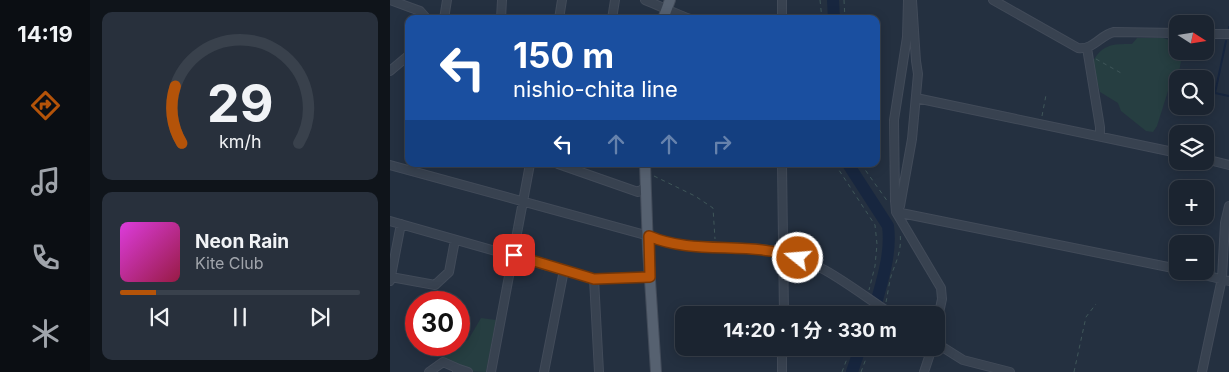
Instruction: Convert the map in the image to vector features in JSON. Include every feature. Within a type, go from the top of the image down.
[{"type":"main road","points":[[646,167],[656,372]]},
{"type":"street","points":[[390,0],[420,11],[424,15]]},
{"type":"street","points":[[445,15],[447,0]]},
{"type":"street","points":[[501,15],[502,0]]},
{"type":"street","points":[[559,15],[562,0]]},
{"type":"street","points":[[613,15],[615,0]]},
{"type":"street","points":[[645,0],[668,4],[672,12],[680,15]]},
{"type":"street","points":[[782,0],[782,15]]},
{"type":"street","points":[[908,0],[907,37],[896,97],[894,120],[896,212],[941,288],[940,306]]},
{"type":"street","points":[[896,212],[900,206],[905,183],[912,139],[918,74],[912,0]]},
{"type":"street","points":[[993,0],[1073,47],[1088,52]]},
{"type":"street","points":[[1088,52],[1106,34],[1114,32],[1169,33]]},
{"type":"street","points":[[1214,34],[1229,34]]},
{"type":"street","points":[[1088,52],[1100,136]]},
{"type":"street","points":[[390,71],[405,58]]},
{"type":"street","points":[[916,98],[1169,151]]},
{"type":"street","points":[[1214,161],[1229,165]]},
{"type":"street","points":[[390,165],[405,166]]},
{"type":"street","points":[[411,167],[523,202],[649,236],[657,240],[716,248],[766,249],[782,252],[814,264],[846,283],[878,306]]},
{"type":"street","points":[[491,372],[529,167]]},
{"type":"street","points":[[567,167],[638,192],[646,187]]},
{"type":"street","points":[[782,167],[784,306]]},
{"type":"street","points":[[1202,372],[1225,279],[1226,222],[1229,206]]},
{"type":"street","points":[[896,212],[1169,267]]},
{"type":"street","points":[[390,221],[594,279],[650,277]]},
{"type":"street","points":[[401,224],[391,280],[435,285],[449,272],[455,240]]},
{"type":"street","points":[[544,372],[564,270]]},
{"type":"street","points":[[594,279],[599,372]]},
{"type":"street","points":[[945,349],[963,360],[989,370],[1010,372]]},
{"type":"street","points":[[782,356],[782,372]]},
{"type":"street","points":[[924,372],[929,356]]},
{"type":"street","points":[[429,372],[443,362],[458,370],[468,372]]},
{"type":"path","points":[[820,0],[822,15]]},
{"type":"path","points":[[844,0],[844,15]]},
{"type":"path","points":[[1088,52],[1121,73]]},
{"type":"path","points":[[1040,125],[1046,95]]},
{"type":"path","points":[[837,167],[875,225],[877,244],[875,266],[867,306]]},
{"type":"path","points":[[863,167],[896,212]]},
{"type":"path","points":[[646,176],[658,177],[695,196],[713,208],[716,248]]},
{"type":"path","points":[[884,306],[901,245],[899,228]]},
{"type":"path","points":[[1074,372],[1084,322],[1088,313],[1096,304]]},
{"type":"path","points":[[842,372],[848,356]]},
{"type":"path","points":[[861,372],[867,356]]},
{"type":"green space","points":[[1137,38],[1169,40],[1169,60],[1182,60],[1179,70],[1169,70],[1169,90],[1157,126],[1153,132],[1146,131],[1121,111],[1118,103],[1100,92],[1092,63],[1100,52],[1108,46],[1132,44]]},
{"type":"green space","points":[[481,318],[496,320],[486,372],[456,371],[440,364],[444,356],[470,356],[470,337]]},
{"type":"waterway","points":[[833,0],[834,15]]},
{"type":"waterway","points":[[1226,41],[1215,93],[1229,96]]},
{"type":"waterway","points":[[850,167],[888,226],[887,260],[875,306]]},
{"type":"waterway","points":[[852,372],[857,356]]},
{"type":"route","points":[[514,255],[594,279],[650,277],[649,236],[657,240],[695,246],[766,249],[798,258]]}]
